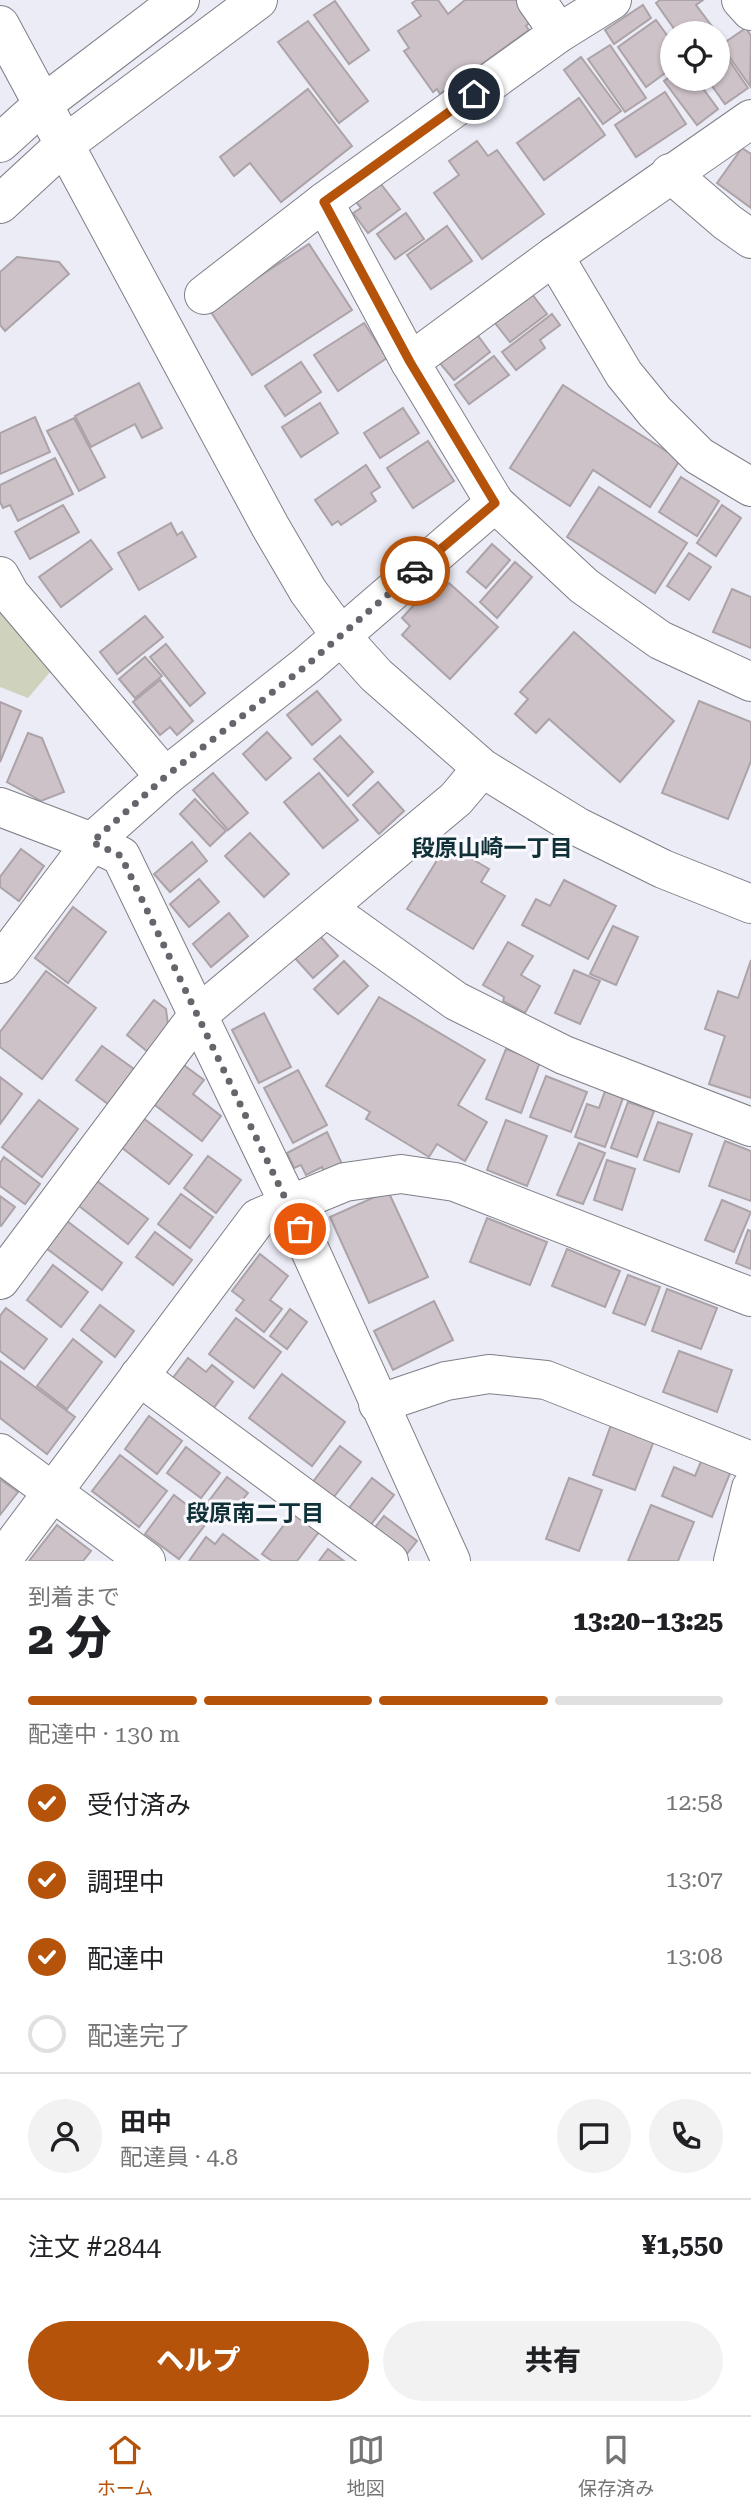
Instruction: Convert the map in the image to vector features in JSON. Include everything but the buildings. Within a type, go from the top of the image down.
[{"type":"street","points":[[0,143],[42,105],[180,0]]},
{"type":"street","points":[[0,204],[64,145],[258,0]]},
{"type":"street","points":[[536,0],[559,33]]},
{"type":"street","points":[[204,295],[324,202],[559,33],[612,0]]},
{"type":"street","points":[[741,0],[751,10]]},
{"type":"street","points":[[0,25],[270,526],[308,591],[341,636],[376,676],[482,768],[590,833],[663,869],[751,904]]},
{"type":"street","points":[[410,362],[670,173],[751,119]]},
{"type":"street","points":[[670,173],[751,239]]},
{"type":"street","points":[[324,202],[410,362],[495,503],[594,594],[660,640],[751,682]]},
{"type":"street","points":[[554,256],[624,374],[655,412],[699,456],[751,487]]},
{"type":"street","points":[[0,964],[92,842],[165,777],[307,665],[495,503]]},
{"type":"street","points":[[0,576],[10,594],[165,777]]},
{"type":"street","points":[[0,1280],[198,1015],[456,799],[482,768]]},
{"type":"street","points":[[0,807],[121,856],[289,1204],[451,1561]]},
{"type":"street","points":[[326,908],[456,1001],[564,1055],[751,1127]]},
{"type":"street","points":[[1,1561],[258,1218],[345,1182],[401,1174],[455,1182],[751,1297]]},
{"type":"street","points":[[378,1404],[446,1381],[489,1374],[546,1380],[751,1461]]},
{"type":"street","points":[[139,1376],[389,1561]]},
{"type":"street","points":[[0,1453],[146,1561]]},
{"type":"street","points":[[733,1561],[751,1488]]},
{"type":"green space","points":[[0,610],[51,671],[28,698],[0,687]]},
{"type":"way so far","points":[[300,1229],[121,856],[92,842],[165,777],[307,665],[415,571]]},
{"type":"district","name":"段原山崎一丁目","points":[[492,848]]},
{"type":"district","name":"段原南二丁目","points":[[255,1513]]},
{"type":"route","points":[[415,571],[495,503],[410,362],[324,202],[474,94]]}]
